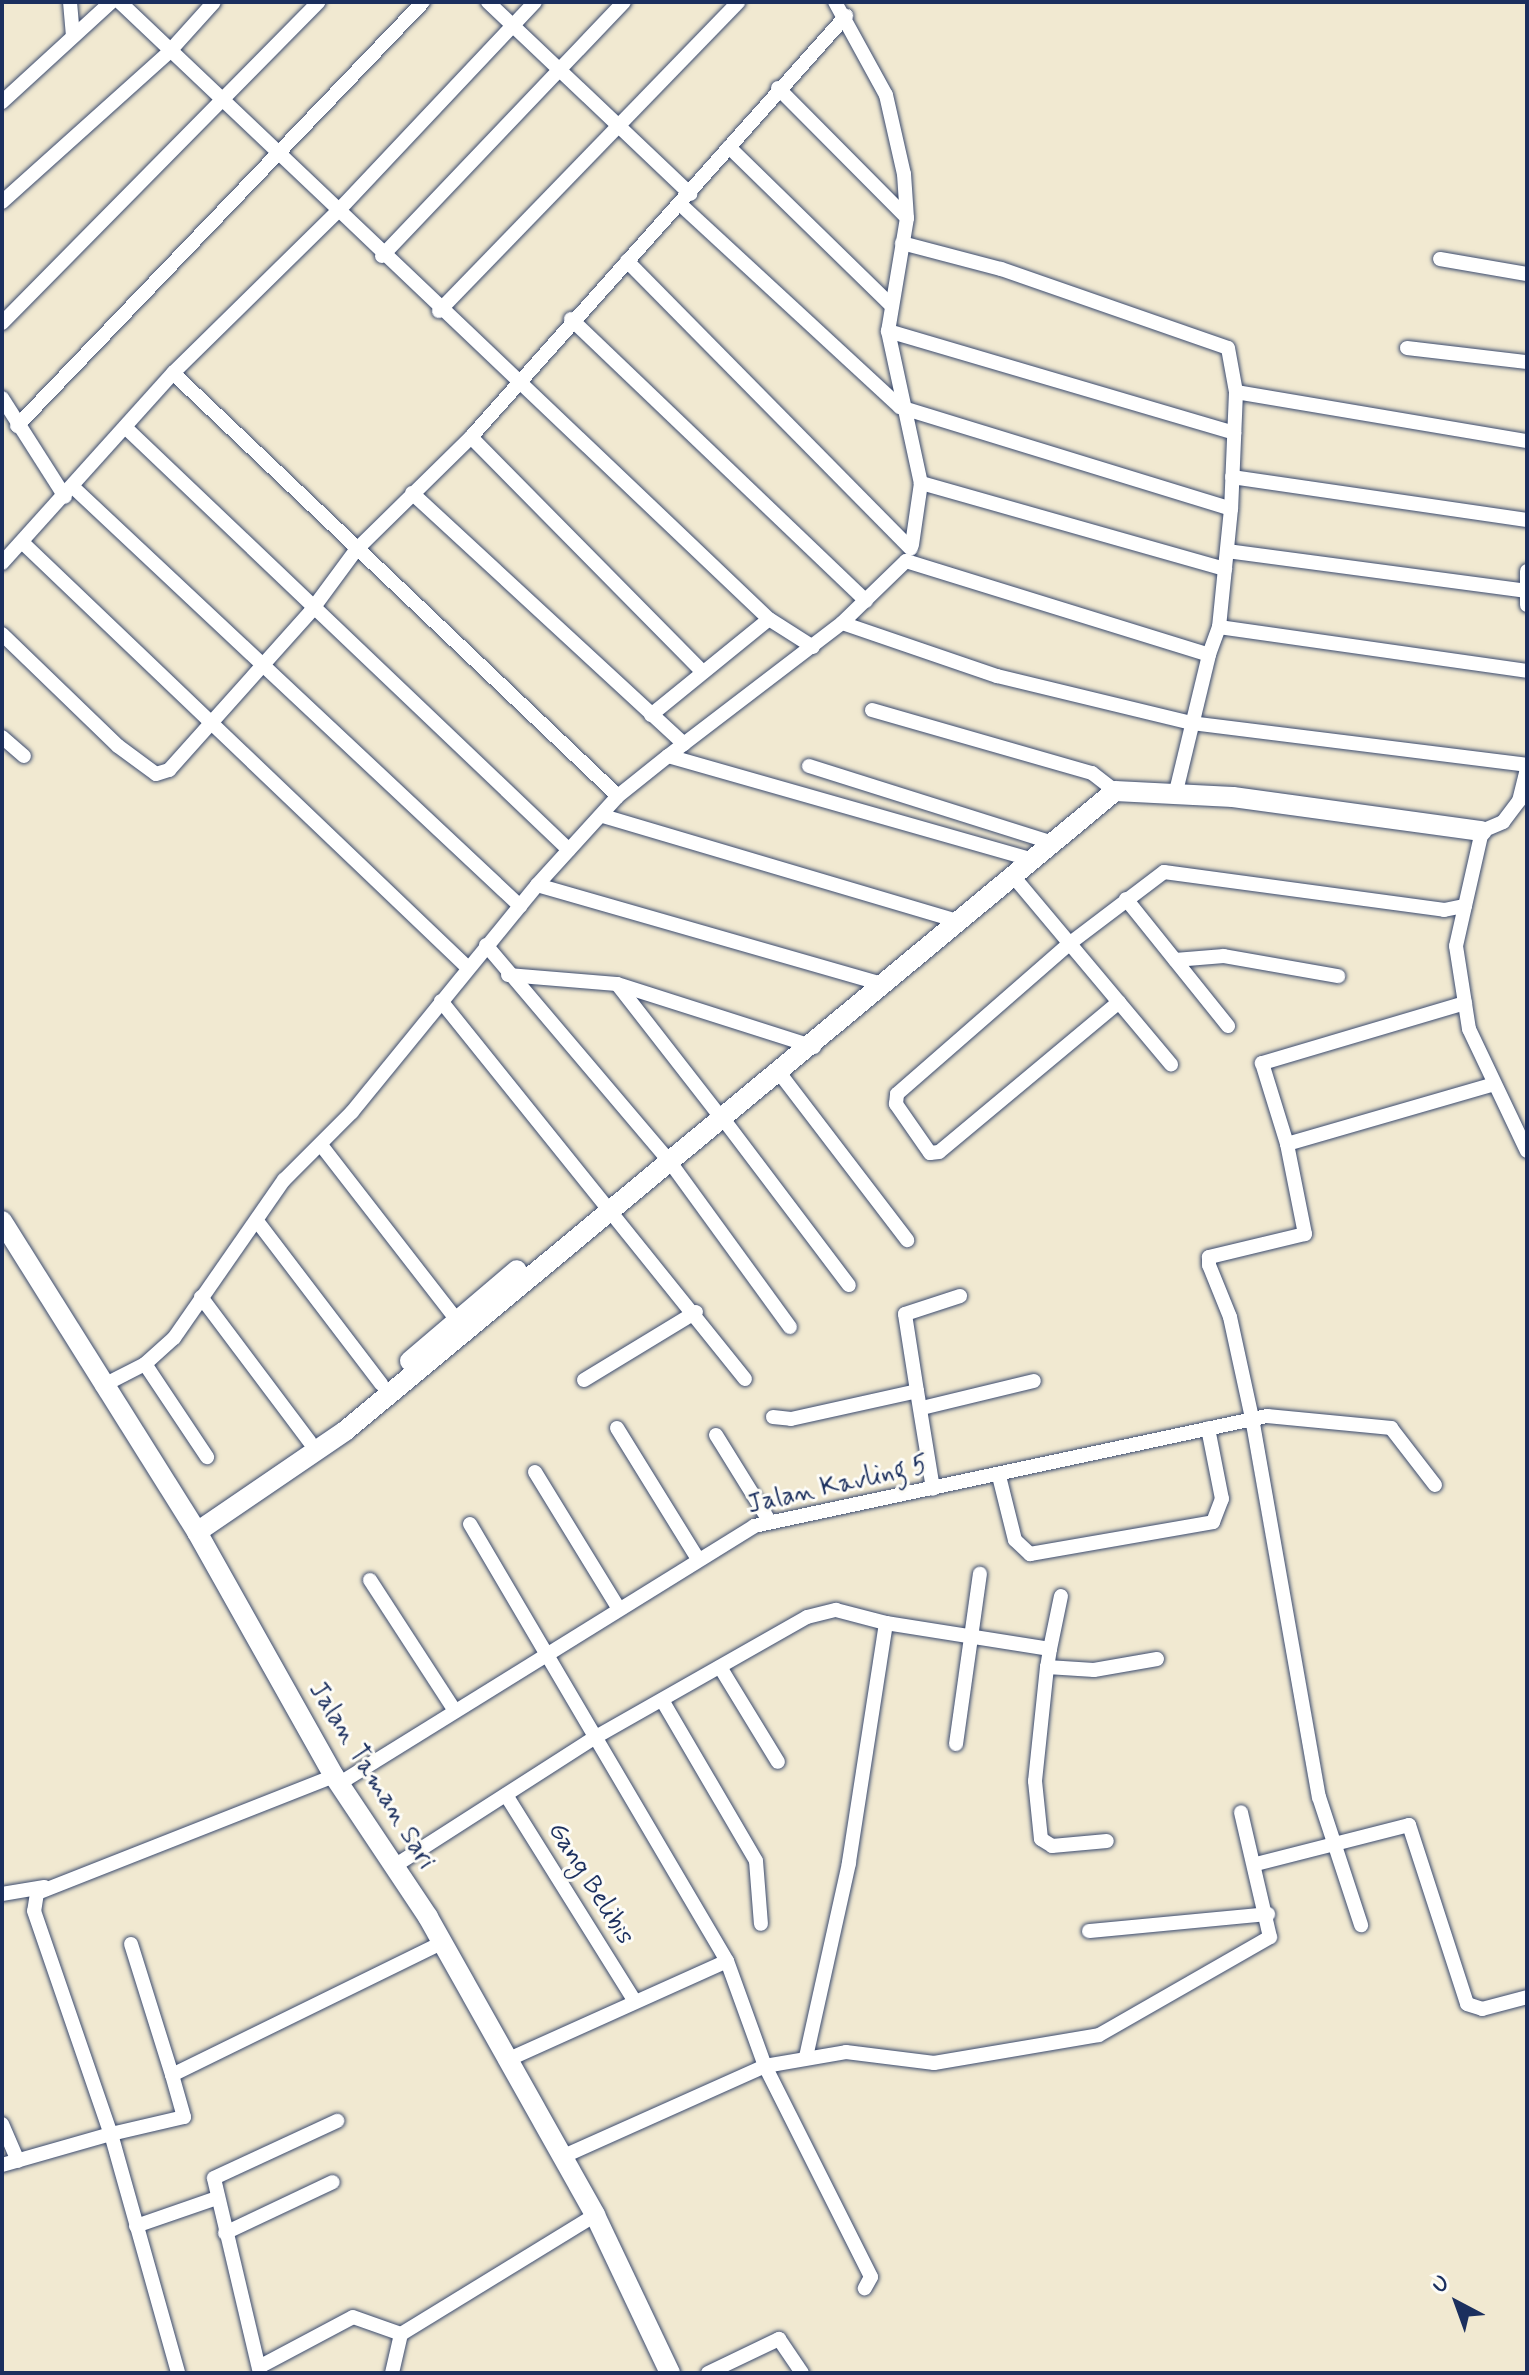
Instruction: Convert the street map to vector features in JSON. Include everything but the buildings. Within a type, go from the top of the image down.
[{"type":"street","points":[[70,2],[73,35]]},
{"type":"street","points":[[2,102],[111,2]]},
{"type":"street","points":[[120,2],[220,103],[339,210],[439,311],[520,376],[769,619],[813,647]]},
{"type":"street","points":[[2,202],[169,52],[214,2]]},
{"type":"street","points":[[2,323],[319,2]]},
{"type":"street","points":[[17,426],[423,2]]},
{"type":"street","points":[[488,2],[900,407],[1231,509]]},
{"type":"street","points":[[2,563],[173,373],[339,210],[535,2]]},
{"type":"street","points":[[382,256],[624,2]]},
{"type":"street","points":[[439,311],[738,2]]},
{"type":"street","points":[[102,1386],[145,1364],[174,1338],[284,1180],[321,1145],[441,1001],[466,966],[618,796],[813,647],[906,561],[912,545],[921,483],[900,407],[888,331],[890,304],[907,218],[890,108],[846,16],[835,2]]},
{"type":"street","points":[[2,634],[156,774],[169,770],[311,611],[356,550],[471,437],[520,376],[685,199],[778,88],[846,16]]},
{"type":"street","points":[[778,88],[907,218]]},
{"type":"street","points":[[729,147],[890,304]]},
{"type":"street","points":[[902,243],[1220,342],[1233,357],[1236,392],[1231,509],[1219,627],[1191,723],[1176,791]]},
{"type":"street","points":[[1440,259],[1527,274]]},
{"type":"street","points":[[627,261],[912,545]]},
{"type":"street","points":[[571,319],[866,601]]},
{"type":"street","points":[[888,331],[1234,433]]},
{"type":"street","points":[[1407,348],[1527,362]]},
{"type":"street","points":[[173,373],[618,796]]},
{"type":"street","points":[[1236,392],[1527,441]]},
{"type":"street","points":[[2,398],[17,426],[69,492],[520,906]]},
{"type":"street","points":[[125,427],[311,611],[569,850]]},
{"type":"street","points":[[471,437],[703,672]]},
{"type":"street","points":[[1232,477],[1527,520]]},
{"type":"street","points":[[921,483],[1225,569]]},
{"type":"street","points":[[412,493],[684,744]]},
{"type":"street","points":[[23,543],[466,966]]},
{"type":"street","points":[[1227,551],[1526,598],[1527,571]]},
{"type":"street","points":[[906,561],[1209,655]]},
{"type":"street","points":[[651,715],[769,619]]},
{"type":"street","points":[[842,623],[997,676],[1191,723],[1527,766],[1511,812],[1482,831],[1176,791],[1115,791],[1092,773],[872,710]]},
{"type":"street","points":[[1219,627],[1527,671]]},
{"type":"street","points":[[2,737],[24,756]]},
{"type":"street","points":[[668,756],[1034,860]]},
{"type":"street","points":[[809,766],[1053,843]]},
{"type":"street","points":[[197,1532],[259,1491],[341,1426],[607,1204],[960,922],[1115,791]]},
{"type":"street","points":[[603,816],[960,922]]},
{"type":"street","points":[[1482,831],[1456,946],[1465,1003],[1495,1084],[1527,1151]]},
{"type":"street","points":[[1119,1002],[930,1153],[896,1104],[897,1094],[1069,944],[1164,872],[1444,910],[1465,906]]},
{"type":"street","points":[[1013,876],[1171,1064]]},
{"type":"street","points":[[537,885],[882,984]]},
{"type":"street","points":[[1126,899],[1228,1026]]},
{"type":"street","points":[[486,945],[508,975],[666,1157],[790,1327]]},
{"type":"street","points":[[1175,960],[1224,956],[1338,976]]},
{"type":"street","points":[[508,975],[617,984],[816,1039]]},
{"type":"street","points":[[617,984],[849,1285]]},
{"type":"street","points":[[441,1001],[696,1312],[745,1379]]},
{"type":"street","points":[[1361,1925],[1319,1797],[1260,1417],[1209,1257],[1305,1234],[1287,1144],[1262,1063],[1465,1003]]},
{"type":"street","points":[[719,1115],[781,1075],[816,1039]]},
{"type":"street","points":[[781,1075],[907,1240]]},
{"type":"street","points":[[1287,1144],[1495,1084]]},
{"type":"street","points":[[321,1145],[461,1325]]},
{"type":"street","name":"Jalan Taman Sari","points":[[2,1221],[102,1386],[197,1532],[337,1780],[396,1865],[442,1943],[564,2156],[670,2373]]},
{"type":"street","points":[[257,1221],[381,1384]]},
{"type":"street","points":[[933,1489],[905,1314],[960,1296]]},
{"type":"street","points":[[201,1297],[310,1442]]},
{"type":"street","points":[[584,1380],[696,1312]]},
{"type":"street","points":[[259,1491],[310,1442],[341,1426],[381,1384],[420,1362]]},
{"type":"street","points":[[145,1364],[207,1457]]},
{"type":"street","points":[[922,1408],[1034,1381]]},
{"type":"street","points":[[773,1417],[791,1419],[917,1391]]},
{"type":"street","name":"Jalan Kavling 5","points":[[2,1894],[44,1887],[101,1871],[337,1780],[455,1711],[698,1559],[770,1522],[999,1476],[1260,1417],[1314,1415],[1391,1428],[1435,1485]]},
{"type":"street","points":[[617,1428],[698,1559]]},
{"type":"street","points":[[999,1476],[1015,1540],[1030,1554],[1213,1522],[1222,1499],[1208,1428]]},
{"type":"street","points":[[716,1435],[770,1522]]},
{"type":"street","points":[[535,1472],[619,1609]]},
{"type":"street","points":[[470,1524],[727,1961],[765,2066],[871,2277],[865,2288]]},
{"type":"street","points":[[956,1744],[980,1574]]},
{"type":"street","points":[[370,1580],[455,1711]]},
{"type":"street","points":[[1061,1596],[1047,1667],[1035,1781],[1041,1839],[1052,1846],[1107,1841]]},
{"type":"street","points":[[396,1865],[594,1738],[807,1617],[836,1610],[971,1639],[1050,1649]]},
{"type":"street","points":[[806,2057],[849,1863],[886,1623]]},
{"type":"street","points":[[1047,1667],[1094,1670],[1157,1659]]},
{"type":"street","points":[[720,1667],[778,1762]]},
{"type":"street","points":[[662,1700],[756,1861],[761,1924]]},
{"type":"street","name":"Gang Belibis","points":[[506,1795],[633,1998]]},
{"type":"street","points":[[564,2156],[765,2066],[806,2057],[872,2053],[934,2063],[1099,2035],[1259,1948],[1270,1937],[1268,1914],[1241,1812]]},
{"type":"street","points":[[1256,1864],[1335,1847],[1409,1825],[1467,2004],[1482,2009],[1527,1997]]},
{"type":"street","points":[[44,1887],[34,1911],[111,2134],[178,2373]]},
{"type":"street","points":[[1089,1931],[1268,1914]]},
{"type":"street","points":[[172,2075],[442,1943]]},
{"type":"street","points":[[2,2165],[184,2117],[131,1944]]},
{"type":"street","points":[[507,2060],[633,1998],[727,1961]]},
{"type":"street","points":[[337,2121],[214,2178],[259,2370],[353,2317],[401,2334]]},
{"type":"street","points":[[2,2124],[18,2161]]},
{"type":"street","points":[[225,2233],[333,2182]]},
{"type":"street","points":[[136,2226],[217,2198]]},
{"type":"street","points":[[392,2373],[401,2334],[595,2215]]},
{"type":"street","points":[[708,2373],[779,2339],[802,2373]]}]
